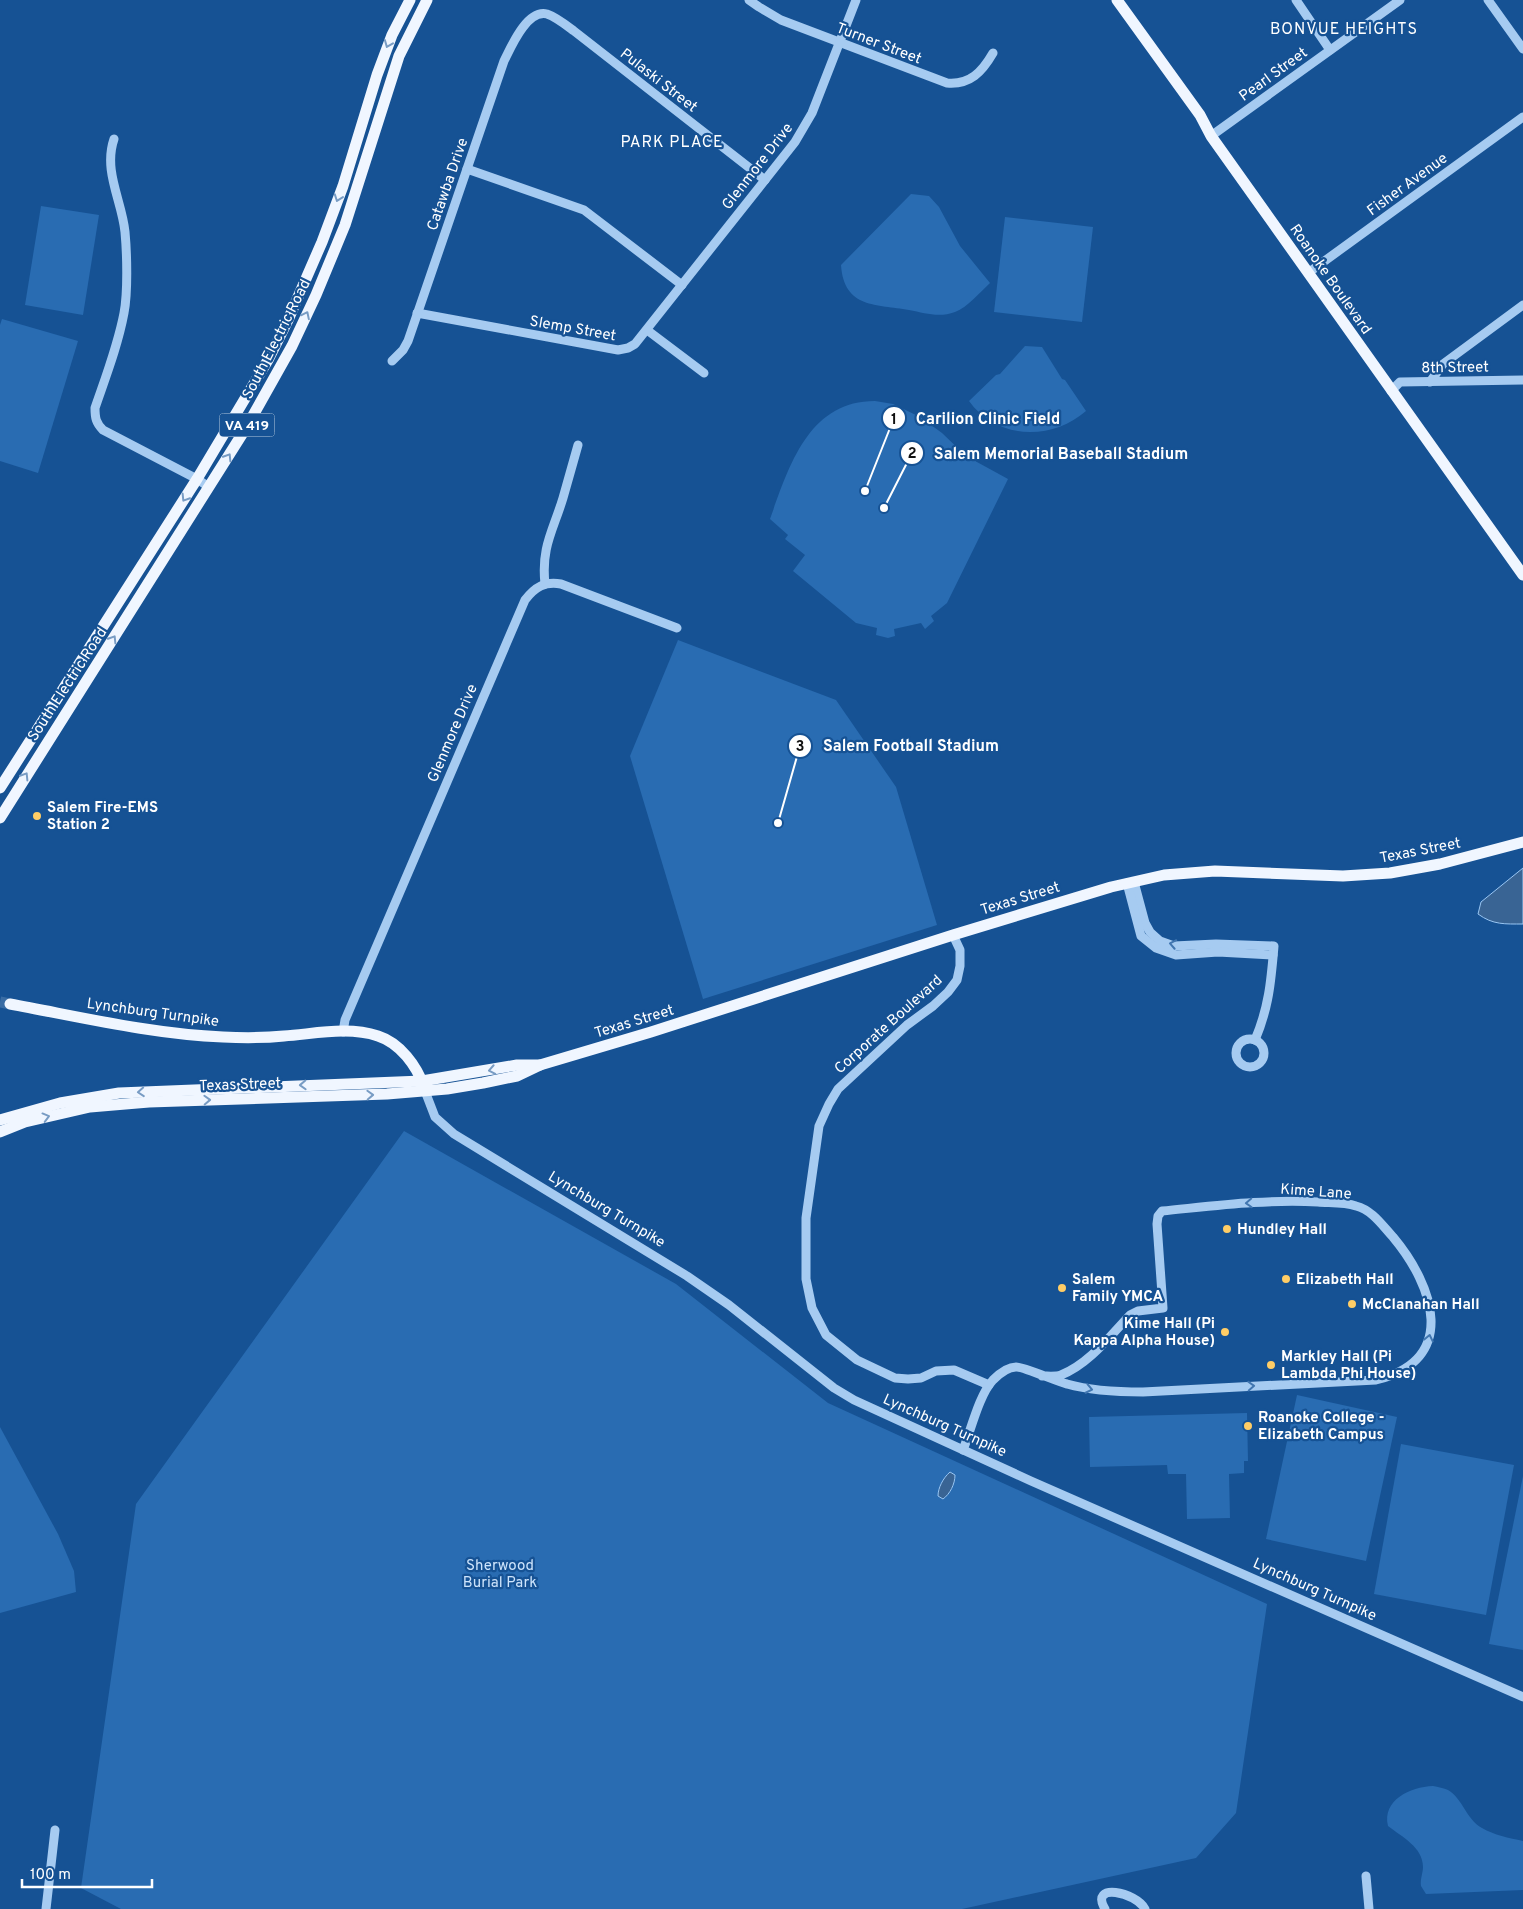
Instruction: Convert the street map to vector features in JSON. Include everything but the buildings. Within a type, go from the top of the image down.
[{"type":"main road","name":"South Electric Road","points":[[0,788],[197,479],[268,360],[322,242],[343,186],[376,75],[392,35],[410,0]]},
{"type":"main road","name":"South Electric Road","points":[[0,818],[209,488],[274,380],[316,295],[345,225],[400,56],[427,0]]},
{"type":"main road","name":"Roanoke Boulevard","points":[[1116,0],[1200,116],[1211,136],[1523,575]]},
{"type":"main road","name":"Texas Street","points":[[0,1120],[60,1103],[119,1093],[484,1083],[517,1076],[540,1065],[694,1018],[1049,904],[1164,875],[1215,870],[1342,876],[1390,873],[1440,864],[1523,842]]},
{"type":"main road","name":"Lynchburg Turnpike","points":[[10,1004],[199,1036],[260,1038],[343,1032],[380,1036],[389,1040],[404,1055],[412,1074],[423,1086]]},
{"type":"main road","name":"Texas Street","points":[[0,1132],[25,1122],[90,1107],[149,1102],[386,1094],[423,1086]]},
{"type":"street","name":"Turner Street","points":[[750,0],[772,16],[947,83],[963,83],[975,77],[992,53]]},
{"type":"street","name":"Glenmore Drive","points":[[647,330],[795,142],[805,126],[856,0]]},
{"type":"street","points":[[1296,0],[1330,50]]},
{"type":"street","name":"Pearl Street","points":[[1211,136],[1400,0]]},
{"type":"street","points":[[1488,0],[1523,49]]},
{"type":"street","name":"Pulaski Street","points":[[532,17],[542,13],[549,15],[574,31],[764,180]]},
{"type":"street","name":"Catawba Drive","points":[[392,361],[403,350],[408,341],[504,61],[513,44],[532,17]]},
{"type":"street","name":"Fisher Avenue","points":[[1308,273],[1523,117]]},
{"type":"street","points":[[114,139],[111,148],[111,172],[125,231],[124,311],[114,354],[95,408],[95,417],[97,424],[103,430],[197,479],[209,488]]},
{"type":"street","points":[[467,169],[584,210],[682,285]]},
{"type":"street","points":[[1430,382],[1442,364],[1523,305]]},
{"type":"street","name":"Slemp Street","points":[[418,313],[618,350],[635,344],[647,330]]},
{"type":"street","points":[[647,330],[704,373]]},
{"type":"street","name":"8th Street","points":[[1391,391],[1400,382],[1523,380]]},
{"type":"street","points":[[578,445],[562,500],[546,543],[545,584],[561,584],[677,628]]},
{"type":"street","name":"Glenmore Drive","points":[[343,1032],[345,1020],[525,600],[537,588],[545,584]]},
{"type":"street","points":[[1130,883],[1141,936],[1156,948],[1176,955],[1273,951],[1270,993],[1264,1018],[1255,1040]]},
{"type":"street","name":"Corporate Boulevard","points":[[953,934],[960,950],[960,966],[956,980],[948,992],[933,1006],[907,1025],[838,1089],[819,1126],[806,1218],[806,1279],[812,1308],[826,1334],[857,1360],[895,1378],[921,1378],[945,1369],[954,1370],[989,1385]]},
{"type":"street","name":"Lynchburg Turnpike","points":[[423,1086],[436,1117],[454,1134],[687,1276],[752,1323],[834,1388],[885,1416],[1523,1698]]},
{"type":"street","name":"Kime Lane","points":[[963,1450],[989,1385],[1002,1372],[1018,1366],[1042,1376],[1076,1386],[1117,1392],[1376,1380],[1401,1372],[1425,1352],[1430,1333],[1430,1309],[1420,1278],[1400,1246],[1370,1213],[1356,1206],[1310,1202],[1272,1202],[1162,1211],[1158,1216],[1157,1224],[1163,1308],[1138,1311],[1130,1315],[1095,1352],[1074,1368],[1060,1376],[1042,1376]]},
{"type":"street","points":[[46,1909],[55,1830]]},
{"type":"street","points":[[1366,1876],[1369,1909]]},
{"type":"street","points":[[1105,1909],[1102,1902],[1103,1898],[1109,1892],[1114,1891],[1134,1898],[1145,1909]]},
{"type":"green space","points":[[911,194],[929,196],[939,207],[960,246],[990,283],[969,303],[955,312],[943,315],[874,305],[855,297],[848,290],[843,279],[841,265]]},
{"type":"green space","points":[[41,206],[99,215],[83,315],[25,305]]},
{"type":"green space","points":[[1005,217],[1093,227],[1082,322],[994,312]]},
{"type":"green space","points":[[2,319],[78,341],[38,473],[0,461],[0,325]]},
{"type":"green space","points":[[1025,346],[1042,347],[1062,379],[1065,380],[1086,411],[1072,421],[1057,428],[1025,432],[1009,429],[994,423],[981,414],[969,401],[996,375],[1000,374]]},
{"type":"green space","points":[[875,401],[893,404],[920,417],[942,433],[966,456],[1008,479],[947,603],[931,616],[934,621],[925,629],[921,623],[894,629],[895,636],[888,638],[876,635],[877,628],[856,623],[793,571],[805,555],[785,539],[788,535],[770,519],[794,459],[804,441],[817,425],[833,412],[852,404]]},
{"type":"green space","points":[[678,640],[836,700],[896,787],[937,925],[703,999],[630,756]]},
{"type":"green space","name":"Sherwood Burial Park","points":[[404,1131],[676,1284],[828,1403],[1267,1604],[1236,1813],[1196,1858],[962,1909],[121,1909],[81,1888],[136,1504]]},
{"type":"green space","points":[[1297,1395],[1397,1417],[1366,1561],[1266,1539]]},
{"type":"green space","points":[[1247,1413],[1248,1461],[1244,1461],[1244,1473],[1229,1474],[1230,1518],[1187,1519],[1186,1474],[1168,1474],[1167,1465],[1090,1467],[1089,1417]]},
{"type":"green space","points":[[0,1427],[58,1534],[74,1571],[76,1592],[0,1613]]},
{"type":"green space","points":[[1401,1444],[1514,1465],[1486,1615],[1374,1594]]},
{"type":"green space","points":[[1523,1476],[1523,1650],[1489,1644]]},
{"type":"green space","points":[[1433,1786],[1446,1789],[1453,1794],[1472,1820],[1482,1828],[1523,1841],[1523,1890],[1426,1894],[1421,1886],[1423,1867],[1420,1854],[1411,1843],[1388,1826],[1387,1817],[1389,1809],[1394,1802],[1407,1792]]},
{"type":"shaded area","points":[[1523,868],[1523,924],[1494,922],[1478,914],[1481,902]]},
{"type":"shaded area","points":[[950,1472],[955,1475],[954,1482],[950,1492],[943,1499],[938,1496],[939,1490],[943,1480]]},
{"type":"tunnel","points":[[0,1002],[10,1004]]},
{"type":"place","name":"Carilion Clinic Field","points":[[865,491]]},
{"type":"place","name":"Salem Memorial Baseball Stadium","points":[[884,508]]},
{"type":"place","name":"Salem Fire-EMS Station 2","points":[[37,816]]},
{"type":"place","name":"Salem Football Stadium","points":[[778,823]]},
{"type":"place","name":"Hundley Hall","points":[[1227,1229]]},
{"type":"place","name":"Elizabeth Hall","points":[[1286,1279]]},
{"type":"place","name":"Salem Family YMCA","points":[[1062,1288]]},
{"type":"place","name":"McClanahan Hall","points":[[1352,1304]]},
{"type":"place","name":"Kime Hall (Pi Kappa Alpha House)","points":[[1225,1332]]},
{"type":"place","name":"Markley Hall (Pi Lambda Phi House)","points":[[1271,1365]]},
{"type":"place","name":"Roanoke College - Elizabeth Campus","points":[[1248,1426]]},
{"type":"district","name":"BONVUE HEIGHTS","points":[[1344,28]]},
{"type":"district","name":"PARK PLACE","points":[[672,141]]}]
